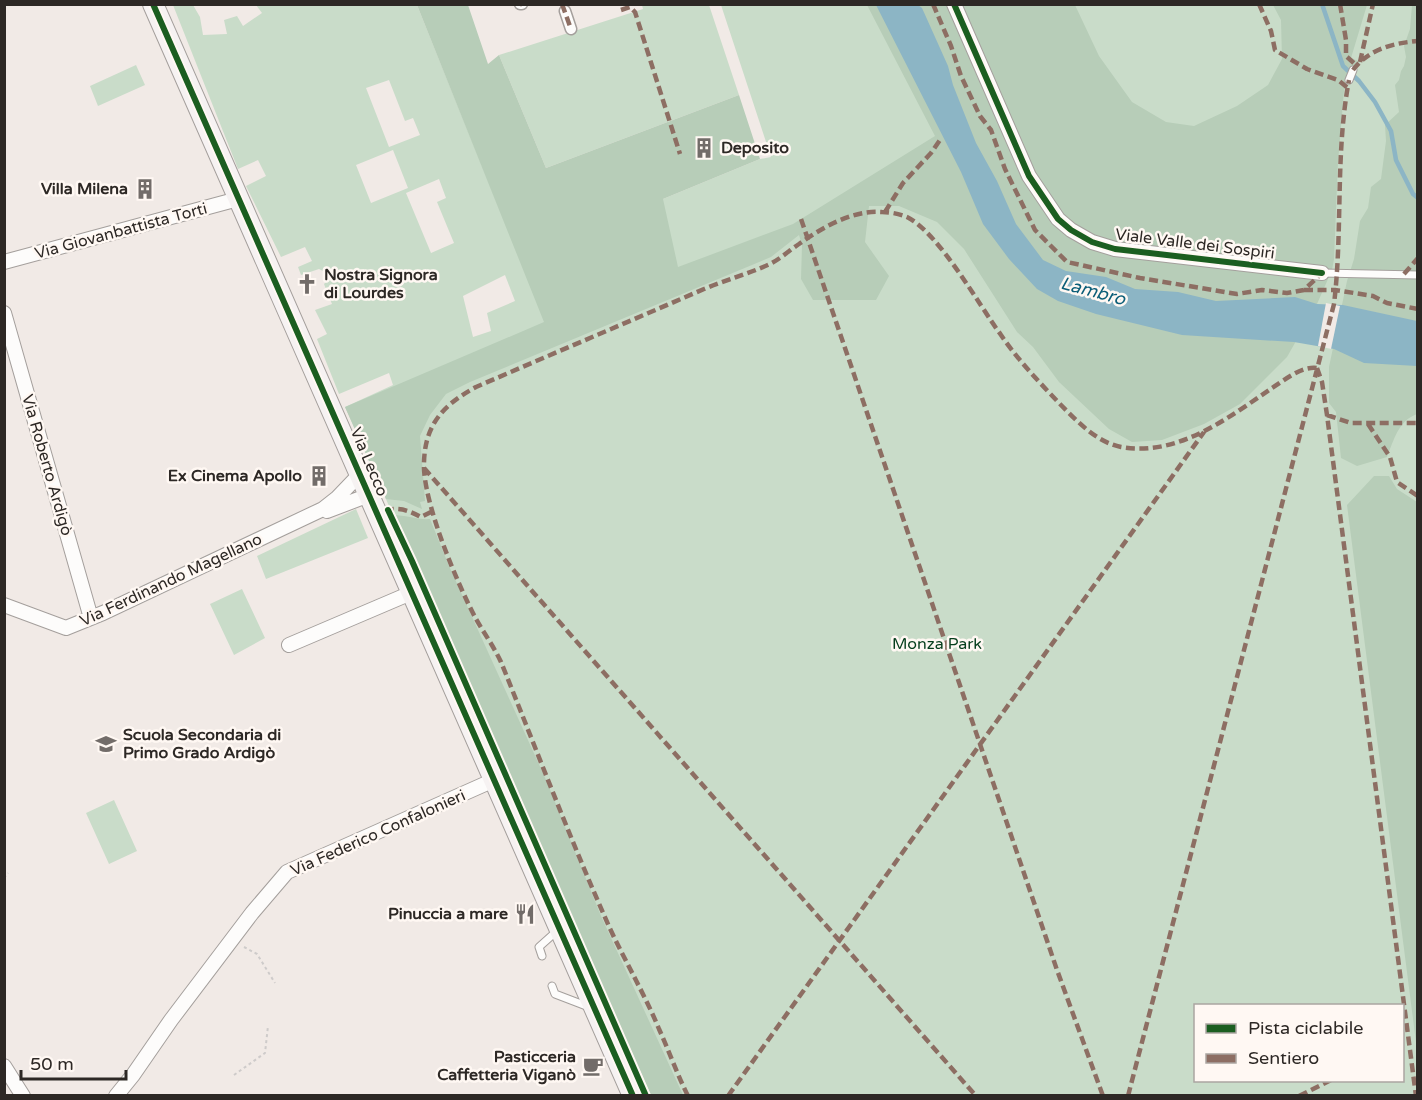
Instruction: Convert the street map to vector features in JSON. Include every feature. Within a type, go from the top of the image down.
[{"type":"main road","name":"Via Lecco","points":[[153,4],[633,1095]]},
{"type":"street","name":"Viale Valle dei Sospiri","points":[[954,4],[1029,176],[1058,219],[1071,230],[1092,242],[1115,249],[1323,273]]},
{"type":"street","points":[[565,11],[571,28]]},
{"type":"street","name":"Via Giovanbattista Torti","points":[[4,262],[238,199]]},
{"type":"street","name":"Via Roberto Ardigò","points":[[4,313],[91,618]]},
{"type":"street","name":"Via Ferdinando Magellano","points":[[4,605],[66,628],[323,509],[360,474]]},
{"type":"street","name":"Via Ferdinando Magellano","points":[[303,519],[369,495]]},
{"type":"street","points":[[289,645],[411,593]]},
{"type":"street","name":"Via Federico Confalonieri","points":[[116,1095],[246,921],[287,872],[494,780]]},
{"type":"street","points":[[4,1066],[23,1095]]},
{"type":"lane","points":[[1349,80],[1353,70]]},
{"type":"lane","name":"Viale Valle dei Sospiri","points":[[1323,273],[1418,275]]},
{"type":"lane","points":[[542,956],[538,947],[560,928]]},
{"type":"lane","points":[[552,986],[555,994],[595,1009]]},
{"type":"path","points":[[4,878],[8,873]]},
{"type":"path","points":[[249,948],[257,954],[275,983]]},
{"type":"path","points":[[234,1075],[265,1053],[268,1026]]},
{"type":"green space","name":"Monza Park","points":[[173,5],[193,5],[200,17],[203,35],[227,34],[224,20],[237,16],[243,26],[262,13],[256,5],[417,5],[545,322],[663,199],[760,159],[771,157],[721,5],[1417,5],[1417,1095],[651,1095],[345,407],[393,385],[389,373],[339,394],[317,339],[327,334],[315,310],[332,304],[324,284],[328,280],[325,272],[319,269],[301,275],[298,267],[312,261],[305,247],[281,257],[246,186],[266,176],[258,160],[238,169]],"holes":[[[389,80],[405,121],[413,118],[420,135],[389,147],[366,88]],[[393,150],[408,188],[371,203],[356,165]],[[439,179],[446,198],[437,202],[454,243],[431,253],[406,193]],[[505,275],[515,301],[487,313],[491,331],[473,337],[463,296]]]},
{"type":"green space","points":[[417,5],[468,5],[488,64],[499,55],[546,168],[739,95],[760,159],[663,199],[678,267],[793,224],[935,136],[867,5],[1075,5],[1099,56],[1132,102],[1166,122],[1194,126],[1237,106],[1268,85],[1282,59],[1281,20],[1273,5],[1367,5],[1351,58],[1358,61],[1352,67],[1344,91],[1332,270],[1317,304],[1287,357],[1240,404],[1204,424],[1162,440],[1132,442],[1109,429],[1059,382],[1033,347],[1017,332],[964,249],[937,222],[899,206],[869,206],[865,242],[889,276],[876,300],[813,300],[801,279],[802,245],[799,235],[771,257],[446,394],[430,415],[420,436],[425,501],[420,502],[422,509],[404,501],[386,499],[345,407],[544,322]]},
{"type":"green space","points":[[642,5],[709,5],[739,95],[546,168],[499,55],[643,9]]},
{"type":"green space","points":[[1412,5],[1417,5],[1417,414],[1401,426],[1387,457],[1357,466],[1341,458],[1336,412],[1329,403],[1329,367],[1347,281],[1354,259],[1360,221],[1368,208],[1371,187],[1381,179],[1386,141],[1385,125],[1399,112],[1395,85],[1399,80],[1406,57],[1404,46],[1410,29]]},
{"type":"green space","points":[[136,65],[145,85],[98,106],[90,86]]},
{"type":"green space","points":[[1374,476],[1389,476],[1397,489],[1417,502],[1417,1050],[1347,505]]},
{"type":"green space","points":[[356,509],[368,538],[266,579],[257,556]]},
{"type":"green space","points":[[393,515],[430,519],[547,782],[601,916],[683,1095],[651,1095]]},
{"type":"green space","points":[[242,589],[265,638],[234,655],[210,604]]},
{"type":"green space","points":[[114,800],[137,851],[109,864],[86,813]]},
{"type":"water","name":"Lambro","points":[[876,5],[918,5],[922,8],[948,66],[976,143],[997,181],[1016,224],[1043,260],[1066,271],[1106,277],[1135,289],[1178,292],[1216,301],[1295,297],[1317,304],[1343,305],[1417,321],[1417,366],[1364,363],[1334,349],[1294,342],[1182,335],[1096,314],[1058,301],[1037,289],[1009,259],[983,224],[961,172]]},
{"type":"pier","points":[[1326,303],[1340,306],[1331,349],[1318,346]]},
{"type":"waterway","points":[[1322,4],[1343,66],[1359,81],[1375,102],[1391,131],[1396,160],[1413,194],[1418,198]]},
{"type":"marked path","points":[[562,4],[571,29]]},
{"type":"marked path","points":[[933,4],[961,76],[980,116],[991,130],[1005,169],[1035,230],[1067,262],[1140,278],[1237,294],[1262,290],[1287,293],[1304,290],[1322,273]]},
{"type":"marked path","points":[[1259,4],[1271,31],[1275,50],[1307,69],[1338,80],[1348,88]]},
{"type":"marked path","points":[[1340,4],[1346,40],[1346,56],[1356,65]]},
{"type":"marked path","points":[[1360,62],[1373,4]]},
{"type":"marked path","points":[[621,10],[630,7],[635,12],[680,154]]},
{"type":"marked path","points":[[1353,70],[1366,57],[1382,48],[1418,41]]},
{"type":"marked path","points":[[1128,1096],[1334,304],[1340,164],[1349,80]]},
{"type":"marked path","points":[[885,212],[903,183],[940,140]]},
{"type":"marked path","points":[[688,1096],[653,1014],[610,929],[590,883],[501,662],[468,604],[436,525],[424,469],[427,441],[436,419],[453,402],[476,387],[704,289],[770,264],[828,226],[849,217],[871,212],[901,215],[919,225],[945,253],[1029,371],[1080,424],[1103,441],[1121,447],[1142,449],[1182,441],[1220,422],[1293,374],[1305,369],[1317,368]]},
{"type":"marked path","points":[[801,219],[1057,970],[1103,1096]]},
{"type":"marked path","points":[[1404,274],[1418,258]]},
{"type":"marked path","points":[[1304,290],[1335,290],[1373,296],[1387,303],[1418,309]]},
{"type":"marked path","points":[[1317,368],[1322,382],[1327,415],[1404,1004]]},
{"type":"marked path","points":[[1327,415],[1351,423],[1418,423]]},
{"type":"marked path","points":[[1368,424],[1390,457],[1397,482],[1418,496]]},
{"type":"marked path","points":[[728,1096],[1204,432]]},
{"type":"marked path","points":[[424,468],[976,1096]]},
{"type":"marked path","points":[[385,511],[404,510],[421,517],[433,511]]},
{"type":"marked path","points":[[1404,1004],[1416,1096]]},
{"type":"marked path","points":[[1299,1096],[1327,1082]]},
{"type":"cycle path","points":[[153,4],[633,1096]]},
{"type":"cycle path","points":[[954,4],[1029,176],[1058,219],[1071,230],[1092,242],[1115,249],[1322,273]]},
{"type":"cycle path","points":[[388,510],[646,1096]]},
{"type":"place","name":"Deposito","points":[[704,148]]},
{"type":"place","name":"Villa Milena","points":[[145,189]]},
{"type":"place","name":"Nostra Signora di Lourdes","points":[[307,284]]},
{"type":"place","name":"Ex Cinema Apollo","points":[[319,476]]},
{"type":"place","name":"Scuola Secondaria di Primo Grado Ardigò","points":[[106,744]]},
{"type":"place","name":"Pinuccia a mare","points":[[525,914]]},
{"type":"place","name":"Pasticceria Caffetteria Viganò","points":[[593,1066]]}]
